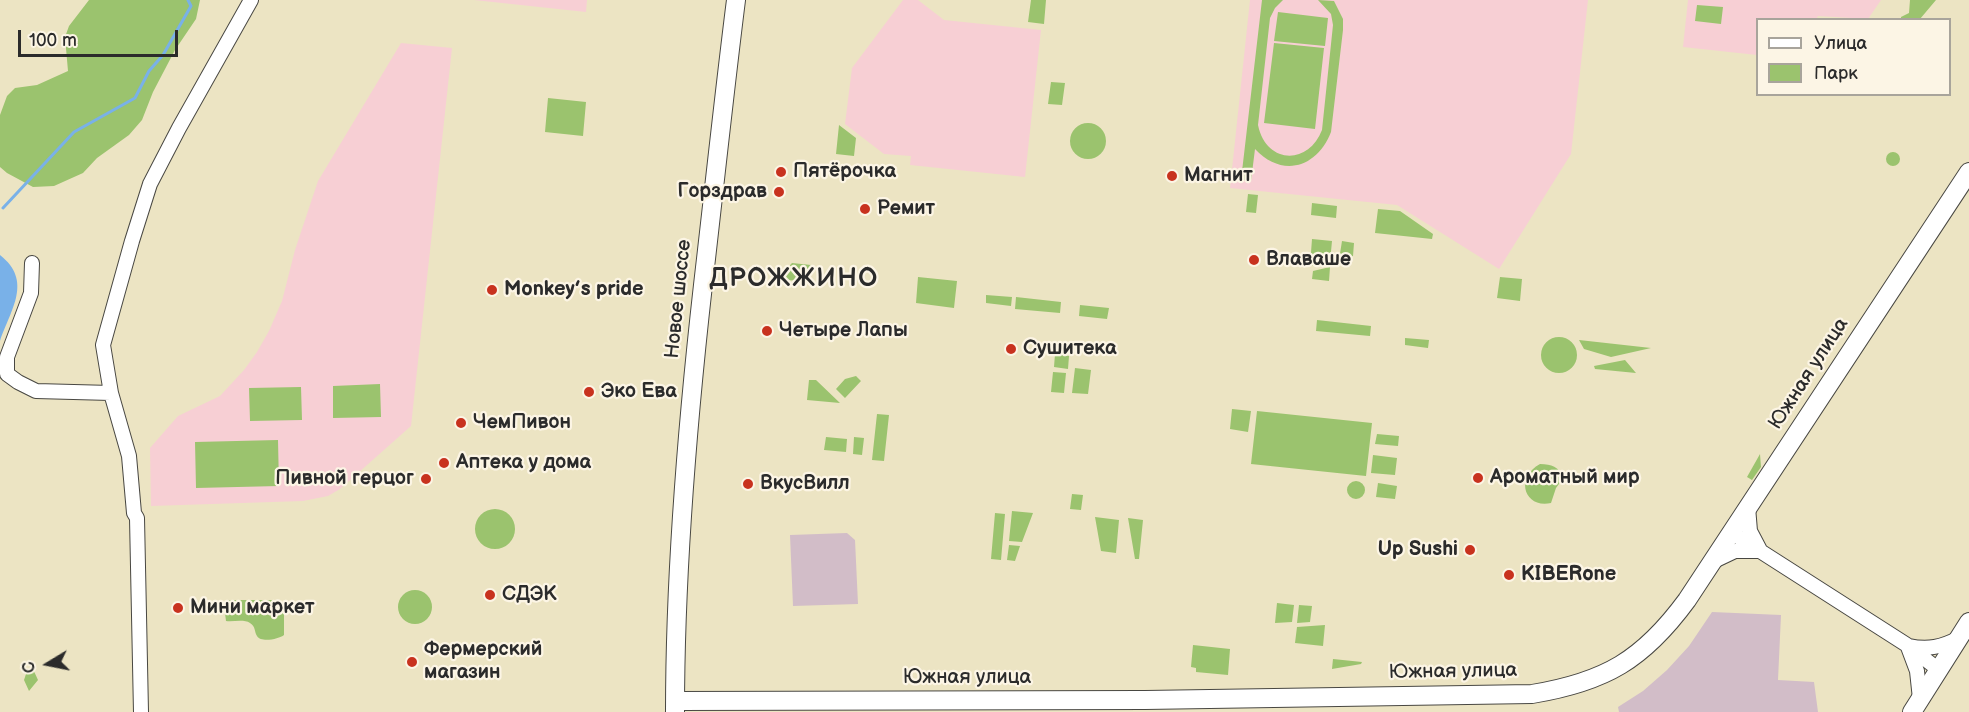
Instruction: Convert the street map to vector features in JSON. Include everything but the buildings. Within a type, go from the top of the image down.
[{"type":"street","points":[[141,712],[137,518],[134,513],[129,456],[111,393],[103,345],[150,184],[251,0]]},
{"type":"street","name":"Новое шоссе","points":[[675,707],[677,574],[684,463],[736,0]]},
{"type":"street","name":"Южная улица","points":[[675,707],[1532,694],[1568,688],[1601,676],[1626,662],[1668,626],[1732,533],[1969,172]]},
{"type":"street","points":[[32,263],[31,292],[7,357],[7,374],[36,391],[111,393]]},
{"type":"street","points":[[1749,507],[1750,531],[1761,551]]},
{"type":"street","points":[[1732,533],[1908,645],[1939,670]]},
{"type":"street","points":[[1712,562],[1735,551],[1761,551]]},
{"type":"street","points":[[1916,706],[1969,622]]},
{"type":"street","points":[[1908,645],[1919,648],[1936,648],[1959,638]]},
{"type":"street","points":[[1908,645],[1917,671],[1916,706]]},
{"type":"shaded area","points":[[474,0],[587,0],[586,12]]},
{"type":"shaded area","points":[[903,0],[918,0],[944,20],[1041,30],[1025,177],[910,165],[911,156],[884,154],[845,124],[852,68]]},
{"type":"shaded area","points":[[1250,0],[1588,0],[1571,154],[1499,269],[1397,205],[1230,188]]},
{"type":"shaded area","points":[[1688,0],[1881,0],[1869,18],[1818,16],[1817,18],[1756,18],[1756,55],[1683,47]]},
{"type":"shaded area","points":[[401,43],[452,48],[411,426],[340,489],[328,496],[303,501],[151,506],[150,448],[178,416],[220,396],[257,352],[282,301],[295,250],[318,181]]},
{"type":"shaded area","points":[[847,533],[855,540],[858,604],[793,606],[790,535]]},
{"type":"shaded area","points":[[1712,612],[1781,615],[1778,680],[1814,682],[1818,712],[1619,712],[1618,707],[1643,691],[1667,670],[1689,646]]},
{"type":"green space","points":[[89,0],[200,0],[196,19],[175,50],[153,92],[142,120],[129,135],[97,158],[83,173],[54,186],[33,187],[0,167],[0,115],[7,96],[15,88],[37,85],[68,71],[65,37],[69,26]]},
{"type":"green space","points":[[1031,0],[1046,0],[1044,24],[1028,22]]},
{"type":"green space","points":[[1262,0],[1283,0],[1275,8],[1270,18],[1258,125],[1262,138],[1278,153],[1288,156],[1298,155],[1316,142],[1322,130],[1333,25],[1331,14],[1318,0],[1334,1],[1343,19],[1343,30],[1331,132],[1325,144],[1308,161],[1287,166],[1276,164],[1255,149],[1251,181],[1241,180]]},
{"type":"green space","points":[[1910,0],[1936,0],[1921,18],[1901,18],[1909,13]]},
{"type":"green space","points":[[1697,5],[1723,7],[1721,24],[1695,21]]},
{"type":"green space","points":[[1278,12],[1328,18],[1325,46],[1274,41]]},
{"type":"green space","points":[[1274,43],[1324,48],[1315,129],[1264,123]]},
{"type":"green space","points":[[1051,82],[1065,83],[1062,105],[1048,104]]},
{"type":"green space","points":[[548,98],[586,102],[583,136],[545,132]]},
{"type":"green space","points":[[1088,123],[1101,128],[1106,141],[1101,154],[1088,159],[1075,154],[1070,141],[1075,128]]},
{"type":"green space","points":[[839,125],[856,138],[854,156],[836,154]]},
{"type":"green space","points":[[1893,152],[1898,154],[1900,159],[1898,164],[1893,166],[1888,164],[1886,159],[1888,154]]},
{"type":"green space","points":[[1248,194],[1258,195],[1256,213],[1246,212]]},
{"type":"green space","points":[[1312,203],[1337,206],[1336,218],[1311,215]]},
{"type":"green space","points":[[1378,209],[1400,211],[1433,234],[1432,239],[1375,233]]},
{"type":"green space","points":[[1312,239],[1332,241],[1330,262],[1310,266]]},
{"type":"green space","points":[[1342,241],[1354,243],[1353,256],[1339,260]]},
{"type":"green space","points":[[792,263],[811,265],[809,282],[777,279]]},
{"type":"green space","points":[[1330,267],[1329,281],[1312,279],[1313,271]]},
{"type":"green space","points":[[918,277],[957,281],[954,308],[916,303]]},
{"type":"green space","points":[[1500,277],[1522,279],[1520,301],[1497,298]]},
{"type":"green space","points":[[986,295],[1012,297],[1011,306],[986,303]]},
{"type":"green space","points":[[1016,297],[1061,302],[1060,313],[1015,309]]},
{"type":"green space","points":[[1080,305],[1109,308],[1107,319],[1079,316]]},
{"type":"green space","points":[[1317,320],[1371,326],[1370,336],[1316,331]]},
{"type":"green space","points":[[1559,337],[1572,342],[1577,355],[1572,368],[1559,373],[1546,368],[1541,355],[1546,342]]},
{"type":"green space","points":[[1405,338],[1429,340],[1428,348],[1405,345]]},
{"type":"green space","points":[[1579,340],[1651,348],[1611,357],[1584,349]]},
{"type":"green space","points":[[1055,354],[1069,356],[1068,369],[1054,367]]},
{"type":"green space","points":[[1625,360],[1636,373],[1595,369],[1594,366]]},
{"type":"green space","points":[[1075,368],[1091,370],[1088,394],[1072,393]]},
{"type":"green space","points":[[1053,372],[1066,373],[1064,393],[1051,392]]},
{"type":"green space","points":[[856,376],[861,381],[845,398],[836,389],[845,379]]},
{"type":"green space","points":[[809,380],[816,380],[840,403],[807,400]]},
{"type":"green space","points":[[380,384],[381,417],[333,418],[333,386]]},
{"type":"green space","points":[[301,387],[302,420],[250,421],[249,388]]},
{"type":"green space","points":[[1232,409],[1251,411],[1248,432],[1230,429]]},
{"type":"green space","points":[[1257,411],[1372,423],[1366,476],[1251,464]]},
{"type":"green space","points":[[877,414],[889,415],[884,461],[872,460]]},
{"type":"green space","points":[[1377,434],[1399,436],[1398,446],[1375,444]]},
{"type":"green space","points":[[826,437],[847,439],[846,452],[824,450]]},
{"type":"green space","points":[[854,437],[864,438],[862,455],[853,454]]},
{"type":"green space","points":[[278,440],[279,486],[196,488],[195,442]]},
{"type":"green space","points":[[1760,454],[1761,467],[1752,480],[1747,477]]},
{"type":"green space","points":[[1373,455],[1397,458],[1395,475],[1371,473]]},
{"type":"green space","points":[[1540,464],[1554,467],[1564,477],[1556,488],[1551,503],[1542,504],[1535,501],[1526,491],[1527,477]]},
{"type":"green space","points":[[1356,481],[1362,484],[1365,490],[1362,496],[1356,499],[1350,496],[1347,490],[1350,484]]},
{"type":"green space","points":[[1378,483],[1397,486],[1395,499],[1376,497]]},
{"type":"green space","points":[[1072,494],[1083,495],[1081,510],[1070,509]]},
{"type":"green space","points":[[495,509],[503,510],[509,515],[514,521],[514,537],[509,543],[503,548],[495,549],[487,548],[481,543],[476,537],[475,529],[476,521],[481,515],[487,510]]},
{"type":"green space","points":[[1012,511],[1033,513],[1022,542],[1009,541]]},
{"type":"green space","points":[[995,513],[1005,514],[1001,560],[991,559]]},
{"type":"green space","points":[[1095,517],[1119,520],[1116,553],[1101,551]]},
{"type":"green space","points":[[1128,518],[1143,520],[1139,559],[1135,559]]},
{"type":"green space","points":[[1009,545],[1020,546],[1015,561],[1007,560]]},
{"type":"green space","points":[[415,590],[427,595],[432,607],[427,619],[415,624],[403,619],[398,607],[403,595]]},
{"type":"green space","points":[[228,600],[280,600],[284,604],[284,635],[266,640],[257,636],[254,628],[248,622],[226,621],[224,605]]},
{"type":"green space","points":[[1277,603],[1294,605],[1292,622],[1275,623]]},
{"type":"green space","points":[[1299,605],[1312,606],[1310,622],[1297,623]]},
{"type":"green space","points":[[1325,625],[1323,646],[1295,643],[1297,627]]},
{"type":"green space","points":[[1193,645],[1230,649],[1228,675],[1196,672],[1196,668],[1191,667]]},
{"type":"green space","points":[[1333,659],[1362,662],[1332,669]]},
{"type":"green space","points":[[32,667],[38,680],[29,691],[24,680],[27,671]]},
{"type":"water","points":[[0,255],[10,265],[17,285],[14,307],[0,341]]},
{"type":"waterway","points":[[3,208],[74,132],[135,98],[149,71],[163,55],[191,6],[188,0]]},
{"type":"place","name":"Пятёрочка","points":[[781,172]]},
{"type":"place","name":"Магнит","points":[[1172,176]]},
{"type":"place","name":"Горздрав","points":[[779,192]]},
{"type":"place","name":"Ремит","points":[[865,209]]},
{"type":"place","name":"Влаваше","points":[[1254,260]]},
{"type":"place","name":"Monkey’s pride","points":[[492,290]]},
{"type":"place","name":"Четыре Лапы","points":[[767,331]]},
{"type":"place","name":"Сушитека","points":[[1011,349]]},
{"type":"place","name":"Эко Ева","points":[[589,392]]},
{"type":"place","name":"ЧемПивон","points":[[461,423]]},
{"type":"place","name":"Аптека у дома","points":[[444,463]]},
{"type":"place","name":"Ароматный мир","points":[[1478,478]]},
{"type":"place","name":"Пивной герцог","points":[[426,479]]},
{"type":"place","name":"ВкусВилл","points":[[748,484]]},
{"type":"place","name":"Up Sushi","points":[[1470,550]]},
{"type":"place","name":"KIBERone","points":[[1509,575]]},
{"type":"place","name":"СДЭК","points":[[490,595]]},
{"type":"place","name":"Мини маркет","points":[[178,608]]},
{"type":"place","name":"Фермерский магазин","points":[[412,662]]},
{"type":"district","name":"ДРОЖЖИНО","points":[[794,279]]}]
